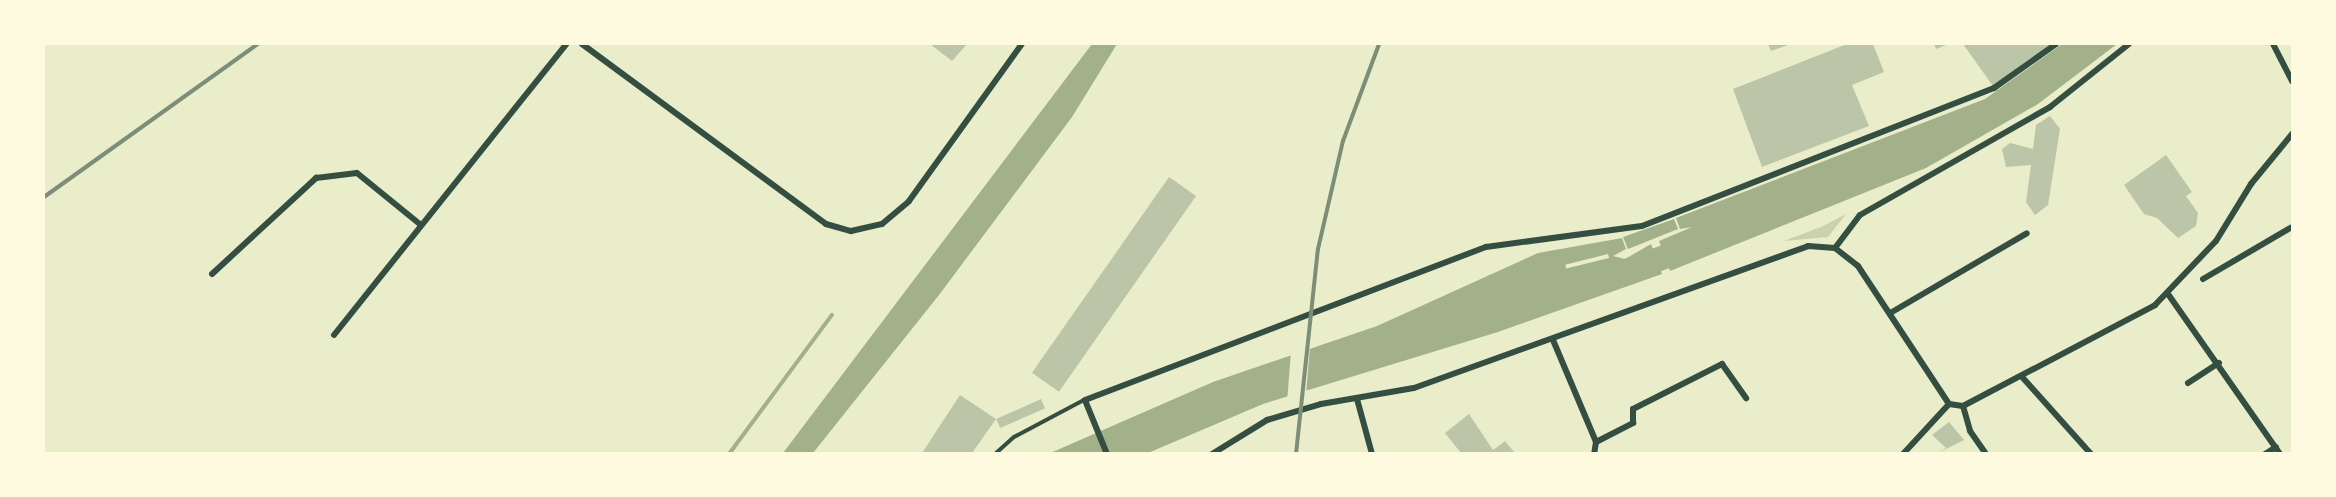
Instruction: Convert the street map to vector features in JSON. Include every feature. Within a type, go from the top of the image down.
[{"type":"street","points":[[334,335],[566,44]]},
{"type":"street","points":[[582,44],[825,224],[851,231],[882,224],[909,201],[1022,44]]},
{"type":"street","points":[[1107,453],[1085,400],[1486,246],[1653,222],[1994,88],[2056,44]]},
{"type":"street","points":[[1835,248],[1860,215],[2050,107],[2129,44]]},
{"type":"street","points":[[2273,44],[2292,81]]},
{"type":"street","points":[[1949,404],[1963,406],[2023,378],[2133,320],[2168,294],[2190,271],[2292,134]]},
{"type":"street","points":[[212,274],[316,178],[357,173],[421,225]]},
{"type":"street","points":[[2203,279],[2292,227]]},
{"type":"street","points":[[1892,312],[2028,233]]},
{"type":"street","points":[[1212,453],[1267,420],[1414,388],[1553,340],[1785,251],[1835,248],[1858,266],[1892,312],[1949,404]]},
{"type":"street","points":[[2168,294],[2219,363],[2280,453]]},
{"type":"street","points":[[1553,340],[1596,442],[1594,453]]},
{"type":"street","points":[[2188,383],[2219,363]]},
{"type":"street","points":[[1596,442],[1634,423],[1633,410],[1722,364],[1746,398]]},
{"type":"street","points":[[2023,378],[2091,453]]},
{"type":"street","points":[[1357,399],[1372,453]]},
{"type":"street","points":[[1902,453],[1949,404]]},
{"type":"street","points":[[1963,406],[1970,431],[1986,453]]},
{"type":"street","points":[[2265,453],[2276,447]]},
{"type":"lane","points":[[995,453],[1014,436],[1085,400]]},
{"type":"shaded area","points":[[1092,44],[1117,44],[1072,117],[939,295],[813,453],[783,453]]},
{"type":"shaded area","points":[[2062,44],[2117,44],[2038,104],[1926,168],[1670,271],[1659,241],[1692,227],[1680,229],[1676,218],[1985,99]]},
{"type":"shaded area","points":[[1846,214],[1828,237],[1784,241],[1821,227]]},
{"type":"shaded area","points":[[1674,219],[1678,229],[1628,249],[1623,237]]},
{"type":"shaded area","points":[[1622,238],[1626,249],[1613,256],[1625,259],[1651,244],[1662,274],[1498,332],[1263,404],[1148,453],[1048,454],[1213,382],[1377,326],[1538,253]]},
{"type":"pier","points":[[1608,254],[1609,258],[1566,269],[1565,265]]},
{"type":"pier","points":[[1310,346],[1306,395],[1287,402],[1291,352]]},
{"type":"building","points":[[930,44],[967,44],[952,61]]},
{"type":"building","points":[[1768,44],[1791,44],[1771,51]]},
{"type":"building","points":[[1847,44],[1873,44],[1884,72],[1852,85],[1869,126],[1762,167],[1733,89]]},
{"type":"building","points":[[1934,44],[1949,44],[1936,49]]},
{"type":"building","points":[[1963,44],[2050,44],[1993,86]]},
{"type":"building","points":[[2050,116],[2060,129],[2048,205],[2035,215],[2026,202],[2031,165],[2006,167],[2002,149],[2010,143],[2033,149],[2036,125]]},
{"type":"building","points":[[2166,155],[2192,192],[2186,196],[2198,213],[2196,226],[2178,238],[2157,218],[2144,214],[2124,185]]},
{"type":"building","points":[[1169,177],[1196,196],[1059,392],[1032,373]]},
{"type":"building","points":[[960,395],[996,419],[972,453],[922,453]]},
{"type":"building","points":[[1041,399],[1045,408],[1000,428],[996,419]]},
{"type":"building","points":[[1469,414],[1493,450],[1505,441],[1515,453],[1461,453],[1445,433]]},
{"type":"building","points":[[1949,422],[1964,440],[1938,453],[1946,448],[1932,435]]},
{"type":"waterway","points":[[1626,271],[1695,246]]},
{"type":"waterway","points":[[729,454],[832,315]]},
{"type":"railway","points":[[44,197],[258,44]]},
{"type":"railway","points":[[1296,454],[1318,249],[1343,141],[1379,44]]}]
